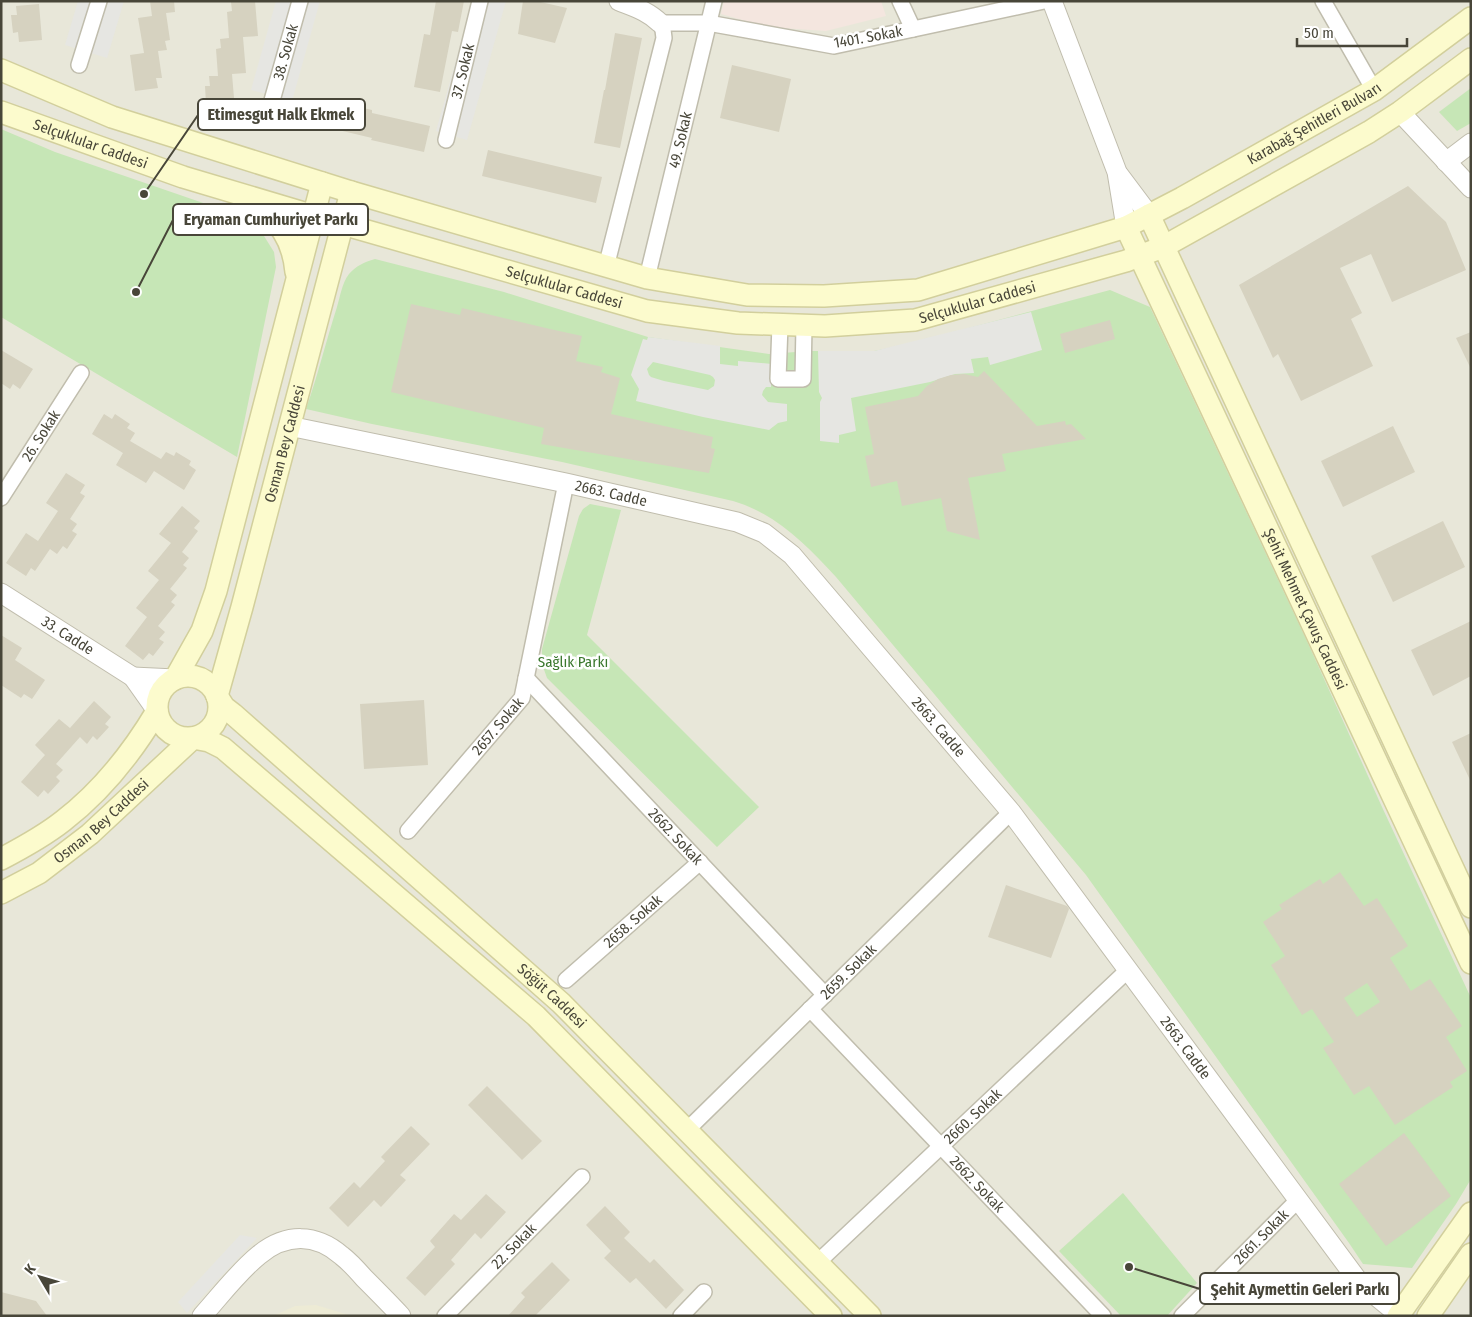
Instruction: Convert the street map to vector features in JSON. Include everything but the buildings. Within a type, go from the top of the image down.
[{"type":"main road","name":"Karabağ Şehitleri Bulvarı","points":[[1126,226],[1374,90],[1471,18]]},
{"type":"main road","points":[[1163,247],[1369,132],[1400,112],[1471,59]]},
{"type":"main road","name":"Selçuklular Caddesi","points":[[1,70],[112,117],[351,192],[647,278],[747,296],[824,296],[918,290],[1126,226]]},
{"type":"main road","name":"Selçuklular Caddesi","points":[[1,112],[183,177],[314,216],[648,311],[738,323],[825,326],[915,320],[1126,261],[1163,247]]},
{"type":"main road","name":"Osman Bey Caddesi","points":[[175,679],[202,631],[216,591],[322,183]]},
{"type":"main road","name":"Osman Bey Caddesi","points":[[217,696],[351,192]]},
{"type":"main road","name":"Osman Bey Caddesi","points":[[239,194],[262,209],[285,234],[293,251],[297,280]]},
{"type":"main road","name":"Şehit Mehmet Çavuş Caddesi","points":[[1149,215],[1471,907]]},
{"type":"main road","name":"Şehit Mehmet Çavuş Caddesi","points":[[1126,226],[1471,963]]},
{"type":"main road","points":[[597,297],[606,267]]},
{"type":"main road","points":[[192,677],[200,679],[207,683],[217,696],[218,714],[214,722],[209,730],[193,738],[183,738],[174,735],[166,729],[157,711],[161,692],[175,679],[192,677]]},
{"type":"main road","name":"Söğüt Caddesi","points":[[217,696],[232,714],[561,1002],[870,1316]]},
{"type":"main road","name":"Osman Bey Caddesi","points":[[1,859],[24,848],[63,822],[94,794],[131,751],[157,711]]},
{"type":"main road","name":"Osman Bey Caddesi","points":[[1,893],[39,873],[90,834],[193,738]]},
{"type":"main road","name":"Söğüt Caddesi","points":[[193,738],[209,741],[223,748],[536,1016],[831,1316]]},
{"type":"main road","points":[[1399,1315],[1471,1213]]},
{"type":"main road","points":[[1428,1316],[1471,1254]]},
{"type":"street","points":[[79,65],[100,1]]},
{"type":"street","name":"38. Sokak","points":[[271,104],[300,1]]},
{"type":"street","name":"37. Sokak","points":[[446,140],[480,1]]},
{"type":"street","points":[[606,267],[664,38],[664,30],[652,15],[619,1]]},
{"type":"street","name":"49. Sokak","points":[[647,278],[714,1]]},
{"type":"street","points":[[900,1],[913,29]]},
{"type":"street","name":"1401. Sokak","points":[[660,23],[708,23],[834,46],[1044,1]]},
{"type":"street","points":[[1052,1],[1117,172],[1126,226]]},
{"type":"street","points":[[1324,1],[1374,90]]},
{"type":"street","points":[[1400,112],[1471,188]]},
{"type":"street","points":[[1446,162],[1471,143]]},
{"type":"street","points":[[1117,172],[1149,215]]},
{"type":"street","points":[[780,324],[778,379],[803,380],[804,325]]},
{"type":"street","name":"26. Sokak","points":[[1,498],[81,373]]},
{"type":"street","name":"2663. Cadde","points":[[289,426],[566,483],[737,522],[764,533],[792,555],[1010,812],[1358,1282],[1399,1315]]},
{"type":"street","name":"2657. Sokak","points":[[408,832],[522,698],[566,483]]},
{"type":"street","name":"33. Cadde","points":[[1,593],[133,677],[157,711]]},
{"type":"street","name":"33. Cadde","points":[[133,677],[175,679]]},
{"type":"street","name":"2662. Sokak","points":[[526,678],[825,995]]},
{"type":"street","name":"2659. Sokak","points":[[687,1130],[1010,812]]},
{"type":"street","name":"2658. Sokak","points":[[566,980],[700,862]]},
{"type":"street","name":"2660. Sokak","points":[[817,1262],[1128,970]]},
{"type":"street","name":"2662. Sokak","points":[[810,1009],[1103,1316]]},
{"type":"street","name":"22. Sokak","points":[[445,1316],[582,1177]]},
{"type":"street","name":"2661. Sokak","points":[[1182,1316],[1298,1200]]},
{"type":"street","points":[[202,1316],[259,1255],[271,1246],[297,1238],[310,1239],[342,1255],[401,1316]]},
{"type":"street","points":[[681,1316],[704,1292]]},
{"type":"shaded area","points":[[1,1],[1471,1],[1471,1316],[1,1316]]},
{"type":"shaded area","points":[[78,1],[124,1],[107,58],[65,45]]},
{"type":"shaded area","points":[[276,1],[320,1],[292,101],[251,90]]},
{"type":"shaded area","points":[[473,1],[506,1],[467,140],[436,131]]},
{"type":"shaded area","points":[[724,1],[881,1],[886,16],[826,31],[768,27],[721,14]]},
{"type":"shaded area","points":[[1031,312],[1042,350],[990,365],[988,357],[971,359],[974,373],[955,374],[930,382],[851,398],[856,431],[839,435],[839,443],[820,441],[820,402],[822,398],[819,392],[818,351],[874,351]]},
{"type":"shaded area","points":[[648,337],[720,346],[720,364],[738,366],[738,361],[772,364],[771,387],[766,387],[762,395],[768,402],[787,404],[787,421],[778,423],[769,430],[636,401],[639,389],[631,375],[643,339],[647,340]],"holes":[[[653,362],[710,375],[715,380],[714,386],[708,390],[651,377],[647,369]]]},
{"type":"shaded area","points":[[240,1235],[257,1238],[187,1313],[178,1302]]},
{"type":"shaded area","points":[[316,1305],[352,1316],[273,1316],[295,1306]]},
{"type":"green space","points":[[1471,88],[1471,123],[1457,131],[1439,112]]},
{"type":"green space","points":[[1,129],[55,152],[241,216],[264,236],[274,252],[276,267],[237,457],[1,317]]},
{"type":"green space","points":[[375,259],[504,292],[648,337],[769,354],[809,351],[874,351],[913,343],[1110,290],[1150,307],[1306,639],[1471,998],[1471,1179],[1412,1268],[1363,1264],[1086,875],[836,577],[790,532],[763,514],[733,501],[562,462],[306,409],[345,282],[354,269]]},
{"type":"green space","name":"Sağlık Parkı","points":[[590,504],[621,510],[587,635],[759,807],[717,847],[547,678],[542,664],[542,649],[579,516],[583,509]]},
{"type":"green space","points":[[1123,1193],[1197,1283],[1167,1316],[1121,1316],[1059,1251]]},
{"type":"place","name":"Etimesgut Halk Ekmek","points":[[144,194]]},
{"type":"place","name":"Eryaman Cumhuriyet Parkı","points":[[136,292]]},
{"type":"place","name":"Şehit Aymettin Geleri Parkı","points":[[1129,1267]]}]
